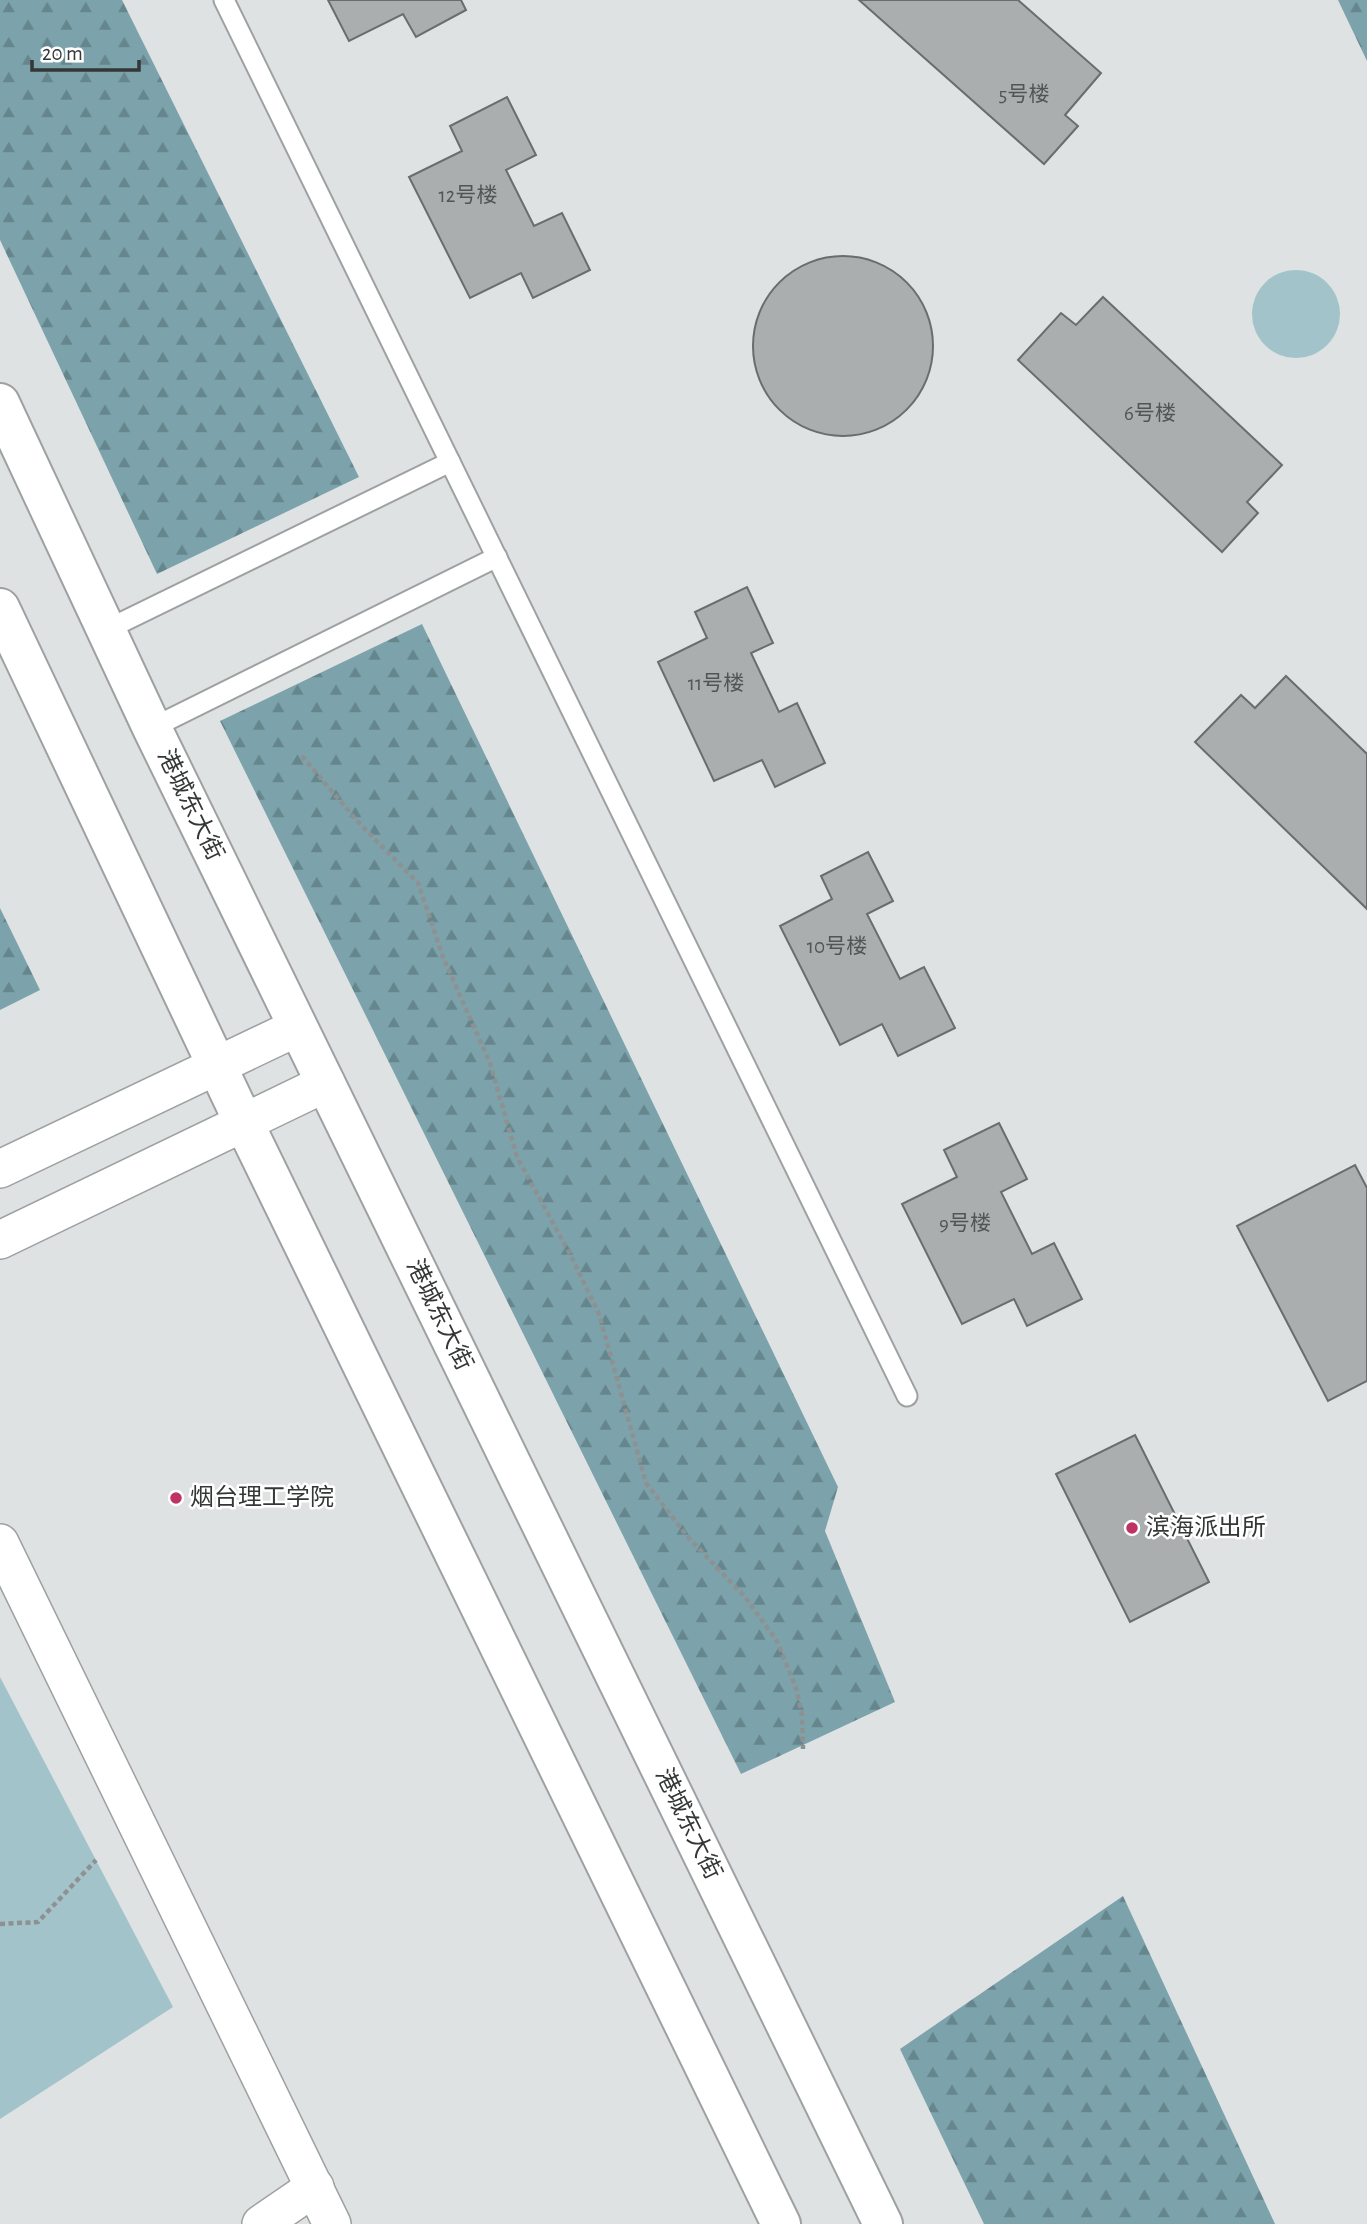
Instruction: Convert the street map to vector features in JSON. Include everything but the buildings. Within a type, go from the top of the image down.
[{"type":"main road","name":"港城东大街","points":[[0,403],[152,728],[883,2224]]},
{"type":"main road","points":[[0,608],[216,1066],[781,2224]]},
{"type":"street","points":[[0,1169],[298,1027]]},
{"type":"street","points":[[0,1240],[326,1083]]},
{"type":"street","points":[[0,1543],[332,2224]]},
{"type":"street","points":[[261,2224],[315,2188]]},
{"type":"lane","points":[[224,0],[907,1396]]},
{"type":"lane","points":[[106,631],[450,462]]},
{"type":"lane","points":[[152,728],[497,558]]},
{"type":"path","points":[[302,756],[358,822],[418,883],[443,957],[490,1063],[517,1157],[599,1314],[646,1483],[687,1536],[745,1597],[777,1641],[796,1688],[803,1749]]},
{"type":"path","points":[[0,1923],[38,1922],[96,1860]]},
{"type":"shaded area","points":[[1296,270],[1321,277],[1333,289],[1340,314],[1333,339],[1321,351],[1296,358],[1271,351],[1259,339],[1252,314],[1259,289],[1271,277]]},
{"type":"shaded area","points":[[0,1677],[173,2007],[0,2119]]},
{"type":"green space","points":[[0,0],[122,0],[359,477],[157,574],[0,240]]},
{"type":"green space","points":[[1338,0],[1367,0],[1367,61]]},
{"type":"green space","points":[[422,624],[838,1487],[825,1531],[895,1702],[741,1774],[220,721]]},
{"type":"green space","points":[[0,908],[40,990],[0,1010]]},
{"type":"green space","points":[[1123,1896],[1275,2224],[984,2224],[900,2049]]},
{"type":"place","name":"烟台理工学院","points":[[176,1498]]},
{"type":"place","name":"滨海派出所","points":[[1132,1528]]}]
